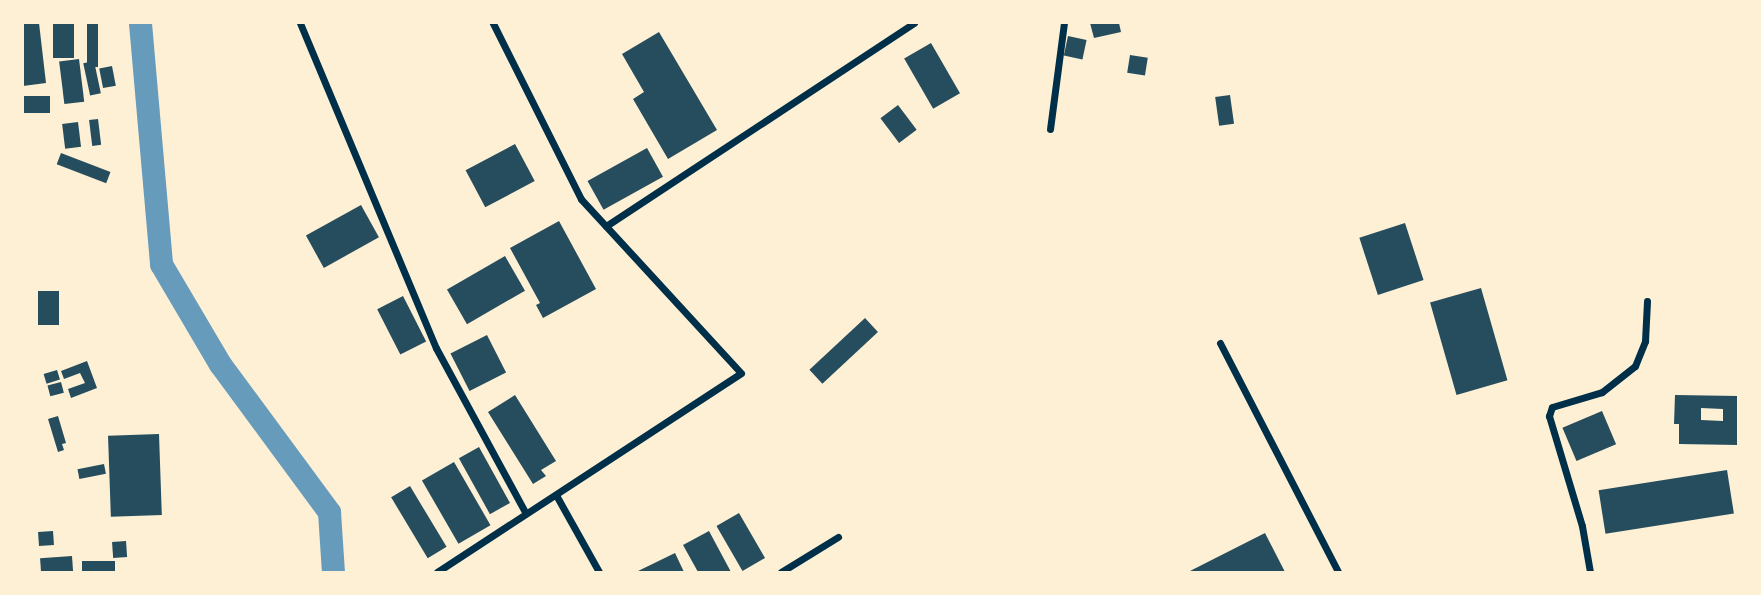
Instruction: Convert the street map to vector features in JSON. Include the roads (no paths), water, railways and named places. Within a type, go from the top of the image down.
[{"type":"street","points":[[300,23],[436,348],[525,512]]},
{"type":"street","points":[[437,572],[741,373],[580,199],[493,23]]},
{"type":"street","points":[[606,226],[914,23]]},
{"type":"street","points":[[1050,129],[1064,23]]},
{"type":"street","points":[[1590,572],[1582,526],[1549,416],[1552,407],[1602,392],[1635,366],[1645,341],[1647,301]]},
{"type":"street","points":[[1220,343],[1339,572]]},
{"type":"street","points":[[556,495],[599,572]]},
{"type":"street","points":[[780,572],[838,537]]},
{"type":"waterway","points":[[140,23],[161,264],[220,364],[329,512],[333,572]]}]
